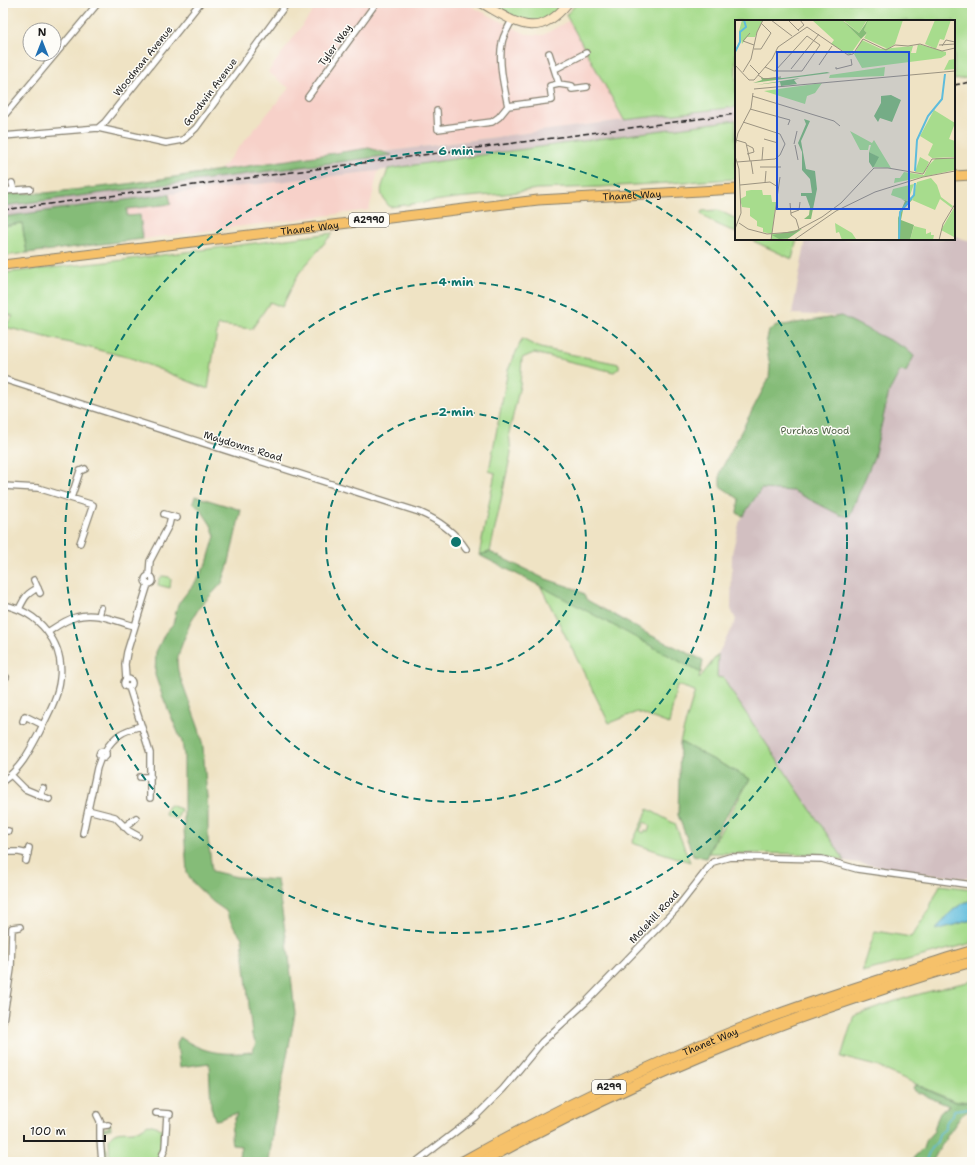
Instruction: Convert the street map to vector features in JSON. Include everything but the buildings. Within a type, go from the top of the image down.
[{"type":"highway","name":"Thanet Way","points":[[462,1162],[579,1100],[721,1037],[815,1001],[972,951]]},
{"type":"highway","name":"Thanet Way","points":[[482,1162],[582,1110],[665,1072],[765,1030],[813,1012],[920,977],[972,962]]},
{"type":"main road","points":[[481,3],[518,23],[532,26],[548,22],[568,3]]},
{"type":"main road","points":[[955,176],[972,175]]},
{"type":"main road","name":"Thanet Way","points":[[3,266],[531,201],[735,189]]},
{"type":"street","points":[[3,117],[98,3]]},
{"type":"street","name":"Woodman Avenue","points":[[98,128],[105,122],[200,3]]},
{"type":"street","name":"Goodwin Avenue","points":[[4,136],[98,128],[166,143],[182,140],[196,128],[286,3]]},
{"type":"street","name":"Tyler Way","points":[[308,97],[376,3]]},
{"type":"street","points":[[508,106],[503,78],[501,52],[502,42],[512,20]]},
{"type":"street","points":[[549,53],[559,84]]},
{"type":"street","points":[[555,69],[586,53]]},
{"type":"street","points":[[437,111],[438,129],[492,122],[499,117],[508,106],[552,100],[550,86],[559,84],[572,86],[572,89],[587,87]]},
{"type":"street","points":[[12,183],[14,190]]},
{"type":"street","points":[[3,191],[30,189]]},
{"type":"street","name":"Maydowns Road","points":[[3,379],[419,512],[443,525],[458,538],[466,549]]},
{"type":"street","points":[[71,498],[80,471],[85,469]]},
{"type":"street","points":[[3,486],[38,488],[93,505],[80,543]]},
{"type":"street","points":[[150,798],[150,754],[129,687],[124,685],[124,681],[126,679],[125,664],[127,652],[148,584],[145,580],[146,577],[149,576],[150,561],[174,517],[164,514]]},
{"type":"street","points":[[19,609],[24,597],[29,592],[39,590],[34,580]]},
{"type":"street","points":[[3,605],[19,609],[38,620],[48,632],[55,644],[60,658],[60,679],[55,700],[24,760],[11,775],[3,781]]},
{"type":"street","points":[[99,616],[101,608]]},
{"type":"street","points":[[48,632],[63,622],[76,616],[83,615],[99,616],[134,626]]},
{"type":"street","points":[[23,721],[25,716],[43,725]]},
{"type":"street","points":[[83,833],[97,768],[101,758],[106,756],[105,751],[112,740],[122,732],[141,726]]},
{"type":"street","points":[[11,775],[24,789],[49,799]]},
{"type":"street","points":[[140,777],[150,777]]},
{"type":"street","points":[[40,796],[43,788]]},
{"type":"street","points":[[88,810],[115,817],[124,827],[138,836]]},
{"type":"street","points":[[124,827],[136,818]]},
{"type":"street","points":[[26,861],[29,848]]},
{"type":"street","points":[[3,852],[20,852],[28,854]]},
{"type":"street","name":"Molehill Road","points":[[416,1162],[475,1117],[503,1089],[542,1042],[586,1002],[677,908],[713,862],[730,857],[822,859],[857,869],[972,885]]},
{"type":"street","points":[[3,1021],[5,996],[11,969],[12,928],[20,927]]},
{"type":"street","points":[[156,1113],[169,1114],[165,1148],[160,1162]]},
{"type":"street","points":[[97,1115],[101,1126],[100,1139],[102,1162]]},
{"type":"street","points":[[101,1126],[108,1125]]},
{"type":"shaded area","points":[[319,3],[465,3],[526,34],[543,35],[570,20],[624,120],[381,152],[369,148],[220,170],[289,88],[268,72]]},
{"type":"shaded area","points":[[735,107],[735,121],[474,156],[378,171],[169,194],[3,226],[3,193],[45,193],[127,184],[369,148],[383,152],[624,120]]},
{"type":"shaded area","points":[[378,171],[369,210],[143,239],[140,215],[127,217],[127,209],[171,204],[169,194]]},
{"type":"shaded area","points":[[955,236],[972,241],[972,879],[926,874],[845,861],[729,688],[725,678],[717,677],[718,654],[736,620],[731,609],[732,553],[740,520],[761,489],[793,491],[840,515],[849,517],[874,457],[889,392],[900,371],[841,316],[792,314],[806,240],[955,240]]},
{"type":"green space","points":[[490,3],[564,3],[549,19],[542,22],[534,22],[526,21],[511,15]]},
{"type":"green space","points":[[577,3],[972,3],[972,77],[955,80],[955,20],[735,20],[735,107],[624,120],[566,15]]},
{"type":"green space","points":[[735,120],[735,179],[537,189],[390,207],[385,202],[381,193],[382,185],[388,169]]},
{"type":"green space","points":[[369,148],[392,155],[3,206],[3,193],[45,193],[127,184]]},
{"type":"green space","points":[[169,194],[171,204],[127,209],[127,216],[140,215],[143,239],[27,253],[22,223],[3,226],[3,217]]},
{"type":"green space","points":[[718,210],[735,218],[735,233],[712,222],[701,213],[702,211]]},
{"type":"green space","points":[[22,223],[27,253],[3,256],[3,226]]},
{"type":"green space","points":[[333,233],[299,273],[282,307],[270,302],[252,329],[218,325],[208,389],[131,358],[5,327],[13,316],[3,313],[3,273],[116,261]]},
{"type":"green space","points":[[751,240],[797,240],[792,259]]},
{"type":"green space","name":"Purchas Wood","points":[[841,316],[905,348],[914,356],[906,372],[900,371],[889,392],[874,457],[849,517],[840,515],[793,491],[761,489],[743,516],[737,513],[739,499],[720,486],[720,472],[769,378],[770,366],[766,344],[769,330],[777,326]]},
{"type":"green space","points":[[522,339],[540,348],[619,364],[619,368],[614,372],[534,353],[522,358],[520,385],[509,433],[511,453],[490,552],[479,555],[495,473],[489,471],[508,370]]},
{"type":"green space","points":[[195,496],[241,510],[228,566],[222,583],[199,608],[191,621],[177,661],[178,671],[199,729],[203,747],[208,810],[208,838],[212,871],[237,877],[277,880],[289,956],[295,1014],[273,1129],[269,1162],[238,1162],[241,1146],[232,1145],[231,1136],[232,1126],[237,1114],[215,1120],[211,1107],[209,1063],[180,1067],[177,1044],[180,1037],[189,1043],[206,1050],[232,1053],[252,1052],[256,1043],[252,1035],[242,938],[232,924],[226,911],[213,902],[194,884],[187,873],[184,829],[184,755],[182,742],[155,675],[156,652],[165,633],[173,624],[178,604],[196,581],[207,563],[215,536],[211,525],[201,510],[193,503]]},
{"type":"green space","points":[[490,552],[543,578],[576,589],[583,594],[587,600],[648,634],[703,660],[701,673],[548,590],[479,555]]},
{"type":"green space","points":[[163,576],[171,579],[170,588],[158,585],[159,579]]},
{"type":"green space","points":[[540,585],[668,653],[700,672],[699,679],[718,654],[717,677],[724,678],[729,688],[845,861],[823,854],[708,853],[750,779],[680,742],[695,691],[677,685],[669,724],[637,712],[609,723]]},
{"type":"green space","points":[[680,742],[750,779],[722,822],[706,858],[693,855],[678,815]]},
{"type":"green space","points":[[170,805],[181,809],[177,819],[165,815],[167,807]]},
{"type":"green space","points":[[648,809],[675,824],[690,862],[632,843]],"holes":[[[644,822],[650,825],[648,832],[645,831],[644,833],[640,831]]]},
{"type":"green space","points":[[940,885],[972,889],[972,900],[952,911],[937,929],[972,920],[972,943],[862,972],[875,931],[911,937],[926,915]]},
{"type":"green space","points":[[972,981],[971,1102],[956,1102],[876,1066],[841,1057],[854,1015],[912,996]]},
{"type":"green space","points":[[916,1085],[955,1102],[972,1101],[972,1107],[962,1115],[947,1136],[932,1162],[914,1162],[914,1157],[923,1149],[925,1141],[934,1131],[941,1111],[949,1106],[915,1091],[913,1087]]},
{"type":"green space","points":[[108,1123],[110,1123],[111,1129],[105,1130],[103,1134],[104,1145],[107,1150],[107,1162],[104,1162],[102,1131],[104,1128],[109,1128]]},
{"type":"green space","points":[[148,1124],[161,1129],[163,1128],[160,1152],[162,1155],[156,1162],[110,1162],[109,1139],[113,1134],[116,1132],[137,1130]]},
{"type":"water","points":[[972,900],[972,920],[936,930],[951,912],[966,902]]},
{"type":"waterway","points":[[925,1162],[931,1148],[937,1142],[939,1134],[945,1129],[945,1123],[953,1115],[954,1110],[968,1108],[972,1104]]},
{"type":"railway","points":[[955,85],[972,82]]},
{"type":"railway","points":[[3,210],[735,114]]}]
